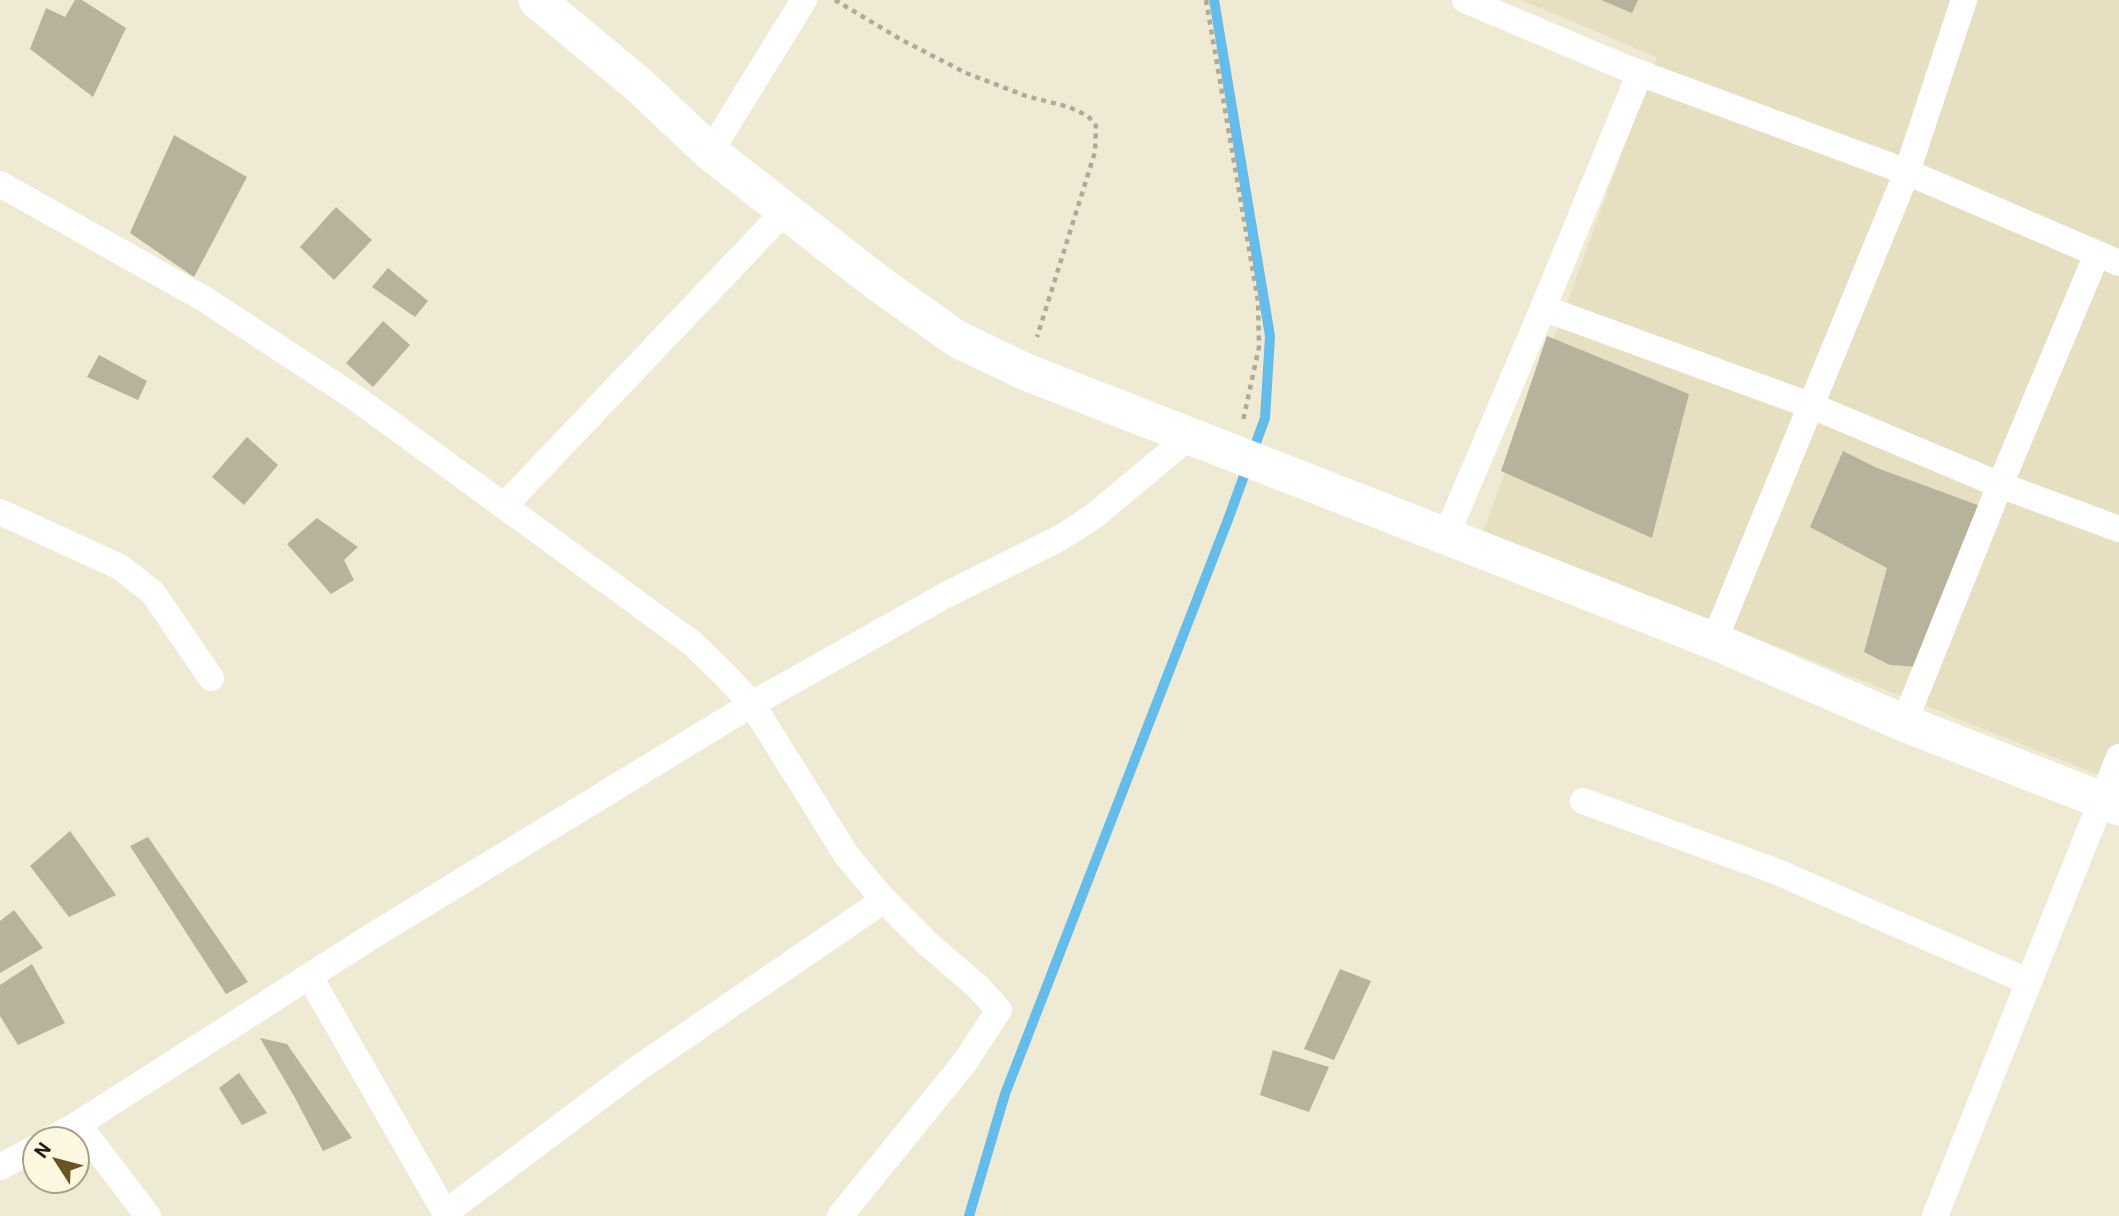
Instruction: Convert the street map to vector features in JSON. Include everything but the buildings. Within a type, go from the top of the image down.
[{"type":"street","points":[[537,0],[639,85],[710,152],[878,283],[957,339],[1026,372],[1714,641],[1904,723],[2110,804]]},
{"type":"street","points":[[710,152],[804,0]]},
{"type":"street","points":[[1465,0],[1640,72],[1907,172],[2108,258],[2000,485],[1904,723]]},
{"type":"street","points":[[1714,641],[1907,172],[1964,0]]},
{"type":"street","points":[[1446,536],[1640,72]]},
{"type":"street","points":[[0,184],[206,300],[357,399],[692,643],[752,704],[847,856],[884,900],[928,944],[977,986],[999,1010],[965,1062],[840,1216]]},
{"type":"street","points":[[504,506],[785,211]]},
{"type":"street","points":[[1543,308],[1812,406],[2000,485],[2119,529]]},
{"type":"street","points":[[148,1216],[78,1124],[381,931],[752,704],[946,595],[1062,537],[1211,444]]},
{"type":"street","points":[[0,512],[120,567],[153,593],[211,678]]},
{"type":"street","points":[[1935,1216],[2027,981],[2110,804],[2119,757]]},
{"type":"street","points":[[1583,801],[1775,870],[2027,981]]},
{"type":"street","points":[[310,977],[446,1215],[637,1069],[884,900]]},
{"type":"street","points":[[0,1167],[21,1156]]},
{"type":"path","points":[[835,0],[900,39],[966,73],[1026,96],[1069,107],[1087,116],[1096,126],[1095,152],[1026,372]]},
{"type":"path","points":[[1206,0],[1258,301],[1259,347],[1240,437],[1211,444]]},
{"type":"shaded area","points":[[1521,0],[2119,0],[2119,783],[1483,532],[1657,57]]},
{"type":"waterway","points":[[969,1216],[1005,1094],[1265,418],[1270,336],[1214,0]]}]
